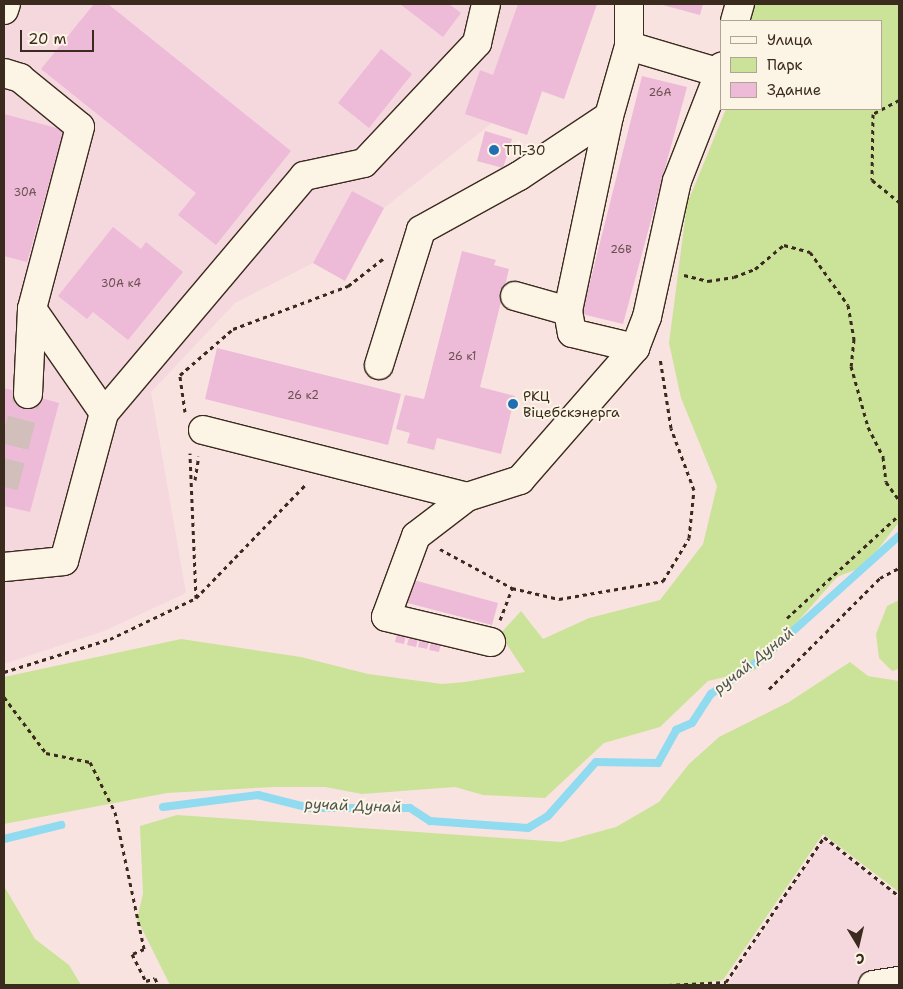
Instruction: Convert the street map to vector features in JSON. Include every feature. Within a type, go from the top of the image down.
[{"type":"street","points":[[4,10],[6,4]]},
{"type":"street","points":[[4,567],[64,561],[104,413],[304,176],[364,163],[477,43],[486,4]]},
{"type":"street","points":[[629,4],[629,46],[609,116],[568,311],[572,333],[635,348]]},
{"type":"street","points":[[735,20],[740,4]]},
{"type":"street","points":[[629,46],[720,70]]},
{"type":"street","points":[[4,73],[20,78],[80,127],[32,309],[28,394]]},
{"type":"street","points":[[491,642],[386,617],[416,536],[467,497],[520,480],[635,348],[648,317],[678,181],[720,73]]},
{"type":"street","points":[[379,365],[422,230],[519,176],[609,116]]},
{"type":"street","points":[[515,296],[568,311]]},
{"type":"street","points":[[32,309],[104,413]]},
{"type":"street","points":[[203,430],[467,497]]},
{"type":"street","points":[[873,985],[899,981]]},
{"type":"path","points":[[883,109],[899,100]]},
{"type":"path","points":[[880,110],[873,114],[872,180],[899,202]]},
{"type":"path","points":[[660,259],[690,279],[708,281],[755,269],[784,245],[810,252],[848,304],[854,339],[851,366],[868,427],[883,457],[886,482],[899,500]]},
{"type":"path","points":[[416,536],[512,588],[559,600],[663,581],[689,538],[694,490],[672,428],[661,362],[648,317]]},
{"type":"path","points":[[196,598],[328,462]]},
{"type":"path","points":[[787,618],[899,515]]},
{"type":"path","points":[[769,689],[880,578],[899,568]]},
{"type":"path","points":[[491,642],[512,588]]},
{"type":"path","points":[[4,697],[46,753],[90,762],[115,812],[144,949],[132,954],[146,981],[155,978],[158,985]]},
{"type":"path","points":[[668,985],[726,982],[824,837],[899,896]]},
{"type":"shaded area","points":[[4,4],[597,4],[564,99],[542,92],[527,135],[492,123],[384,208],[352,191],[313,263],[235,303],[151,392],[186,593],[104,631],[4,664]]},
{"type":"shaded area","points":[[824,840],[899,899],[899,985],[728,985]]},
{"type":"green space","points":[[754,4],[899,4],[899,522],[865,566],[837,577],[755,670],[708,681],[660,727],[604,743],[545,798],[483,795],[455,787],[362,794],[325,787],[274,787],[167,793],[4,824],[4,677],[181,639],[301,657],[368,674],[442,684],[465,682],[525,672],[500,634],[521,611],[543,639],[589,618],[660,600],[703,544],[717,486],[681,398],[669,343],[687,204],[726,110],[883,110],[883,20],[751,20]]},
{"type":"green space","points":[[899,600],[899,669],[892,671],[879,658],[876,634],[887,606]]},
{"type":"green space","points":[[850,662],[868,676],[899,681],[899,892],[823,834],[723,980],[687,985],[170,985],[137,919],[143,894],[140,826],[177,815],[561,842],[616,827],[659,802],[689,764],[719,737],[789,702]]},
{"type":"green space","points":[[4,886],[35,939],[69,965],[81,985],[4,985]]},
{"type":"building","points":[[94,4],[108,4],[291,151],[216,245],[178,215],[196,193],[41,69]]},
{"type":"building","points":[[400,4],[449,4],[461,13],[443,37]]},
{"type":"building","points":[[518,4],[597,4],[564,99],[542,91],[527,135],[465,114],[480,70],[493,75]]},
{"type":"building","points":[[659,4],[703,4],[700,15]]},
{"type":"building","points":[[381,49],[412,74],[369,128],[338,103]]},
{"type":"building","points":[[642,76],[687,87],[623,324],[582,314]]},
{"type":"building","points":[[4,114],[64,130],[27,262],[4,256]]},
{"type":"building","name":"ТП-30","points":[[485,131],[512,139],[503,168],[477,161]]},
{"type":"building","points":[[352,191],[384,208],[345,281],[313,263]]},
{"type":"building","points":[[113,227],[141,249],[146,242],[183,272],[128,340],[93,312],[87,319],[58,296]]},
{"type":"building","points":[[462,251],[496,260],[494,265],[509,269],[480,387],[515,396],[501,454],[437,438],[434,450],[407,443],[410,433],[396,429],[405,395],[424,399]]},
{"type":"building","points":[[217,348],[401,394],[388,445],[205,399]]},
{"type":"building","points":[[4,388],[59,403],[30,512],[4,506]]},
{"type":"building","points":[[410,579],[498,603],[492,625],[404,602]]},
{"type":"building","points":[[398,627],[407,629],[404,644],[395,642]]},
{"type":"building","points":[[411,630],[420,632],[416,647],[407,645]]},
{"type":"building","points":[[422,632],[431,635],[427,649],[418,647]]},
{"type":"building","points":[[433,635],[442,637],[439,652],[429,650]]},
{"type":"waterway","name":"ручай Дунай","points":[[163,807],[258,795],[310,808],[410,808],[430,821],[528,828],[548,816],[596,762],[658,763],[676,730],[692,723],[711,694],[764,657],[899,536]]},
{"type":"waterway","name":"ручай Дунай","points":[[4,839],[61,825]]},
{"type":"tunnel","points":[[4,487],[28,394]]},
{"type":"place","name":"ТП-30","points":[[494,150]]},
{"type":"place","name":"РКЦ Віцебскэнерга","points":[[513,404]]}]
